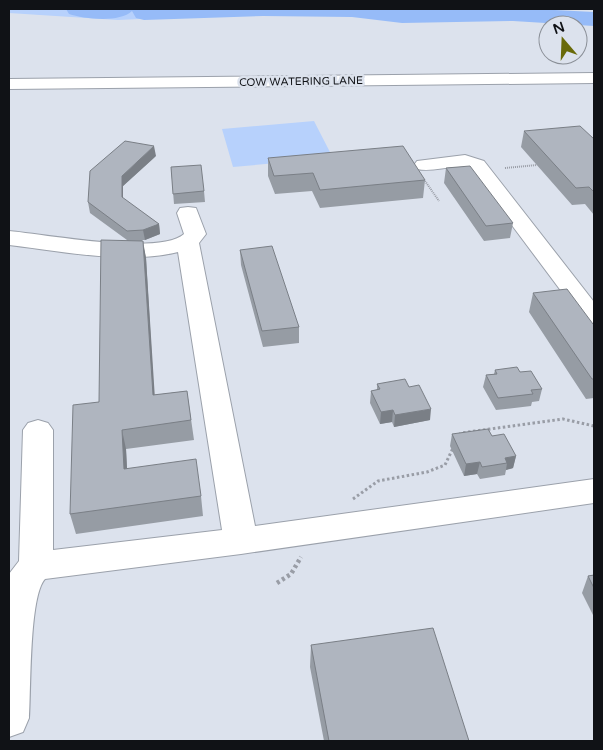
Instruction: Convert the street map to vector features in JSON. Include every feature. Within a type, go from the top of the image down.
[{"type":"street","name":"COW WATERING LANE","points":[[9,84],[594,78]]},
{"type":"street","points":[[424,165],[465,161],[477,165],[594,318]]},
{"type":"street","points":[[9,238],[135,251],[167,248],[188,242],[195,234],[188,213]]},
{"type":"street","points":[[188,242],[241,541]]},
{"type":"street","points":[[36,566],[38,430]]},
{"type":"street","points":[[9,718],[17,604],[25,577],[36,566],[241,541],[594,491]]},
{"type":"path","points":[[350,502],[378,481],[427,472],[445,465],[461,433],[564,419],[594,426]]},
{"type":"path","points":[[276,582],[291,574],[316,530]]},
{"type":"shaded area","points":[[9,9],[515,9],[594,14],[594,24],[588,23],[588,15],[538,15],[538,19],[248,14],[118,20],[9,13]]},
{"type":"shaded area","points":[[314,121],[333,158],[233,167],[222,129]]},
{"type":"building","points":[[580,126],[594,139],[594,192],[589,187],[576,188],[524,131]]},
{"type":"building","points":[[125,141],[154,146],[122,176],[122,197],[159,224],[143,230],[127,231],[88,202],[90,171]]},
{"type":"building","points":[[403,146],[425,180],[320,190],[313,173],[274,176],[268,158]]},
{"type":"building","points":[[201,165],[204,191],[173,194],[171,167]]},
{"type":"building","points":[[470,166],[513,223],[486,226],[446,168]]},
{"type":"building","points":[[101,240],[143,241],[153,395],[187,391],[191,420],[122,430],[124,469],[196,459],[201,496],[70,514],[73,405],[99,402]]},
{"type":"building","points":[[272,246],[299,327],[262,331],[240,250]]},
{"type":"building","points":[[567,289],[594,324],[594,379],[592,379],[533,293]]},
{"type":"building","points":[[517,367],[520,372],[531,371],[542,389],[531,390],[533,394],[498,398],[486,375],[497,374],[495,370]]},
{"type":"building","points":[[405,379],[409,387],[419,385],[431,409],[395,415],[393,410],[381,412],[371,391],[380,389],[377,384]]},
{"type":"building","points":[[488,429],[492,436],[504,434],[516,456],[505,458],[507,463],[482,467],[480,462],[466,464],[452,434]]},
{"type":"building","points":[[594,575],[594,588],[588,576]]},
{"type":"building","points":[[433,628],[469,741],[329,741],[311,645]]},
{"type":"waterway","points":[[77,9],[94,12],[123,9]]},
{"type":"waterway","points":[[142,9],[144,13],[263,9],[352,10],[402,16],[513,14],[594,19]]}]
